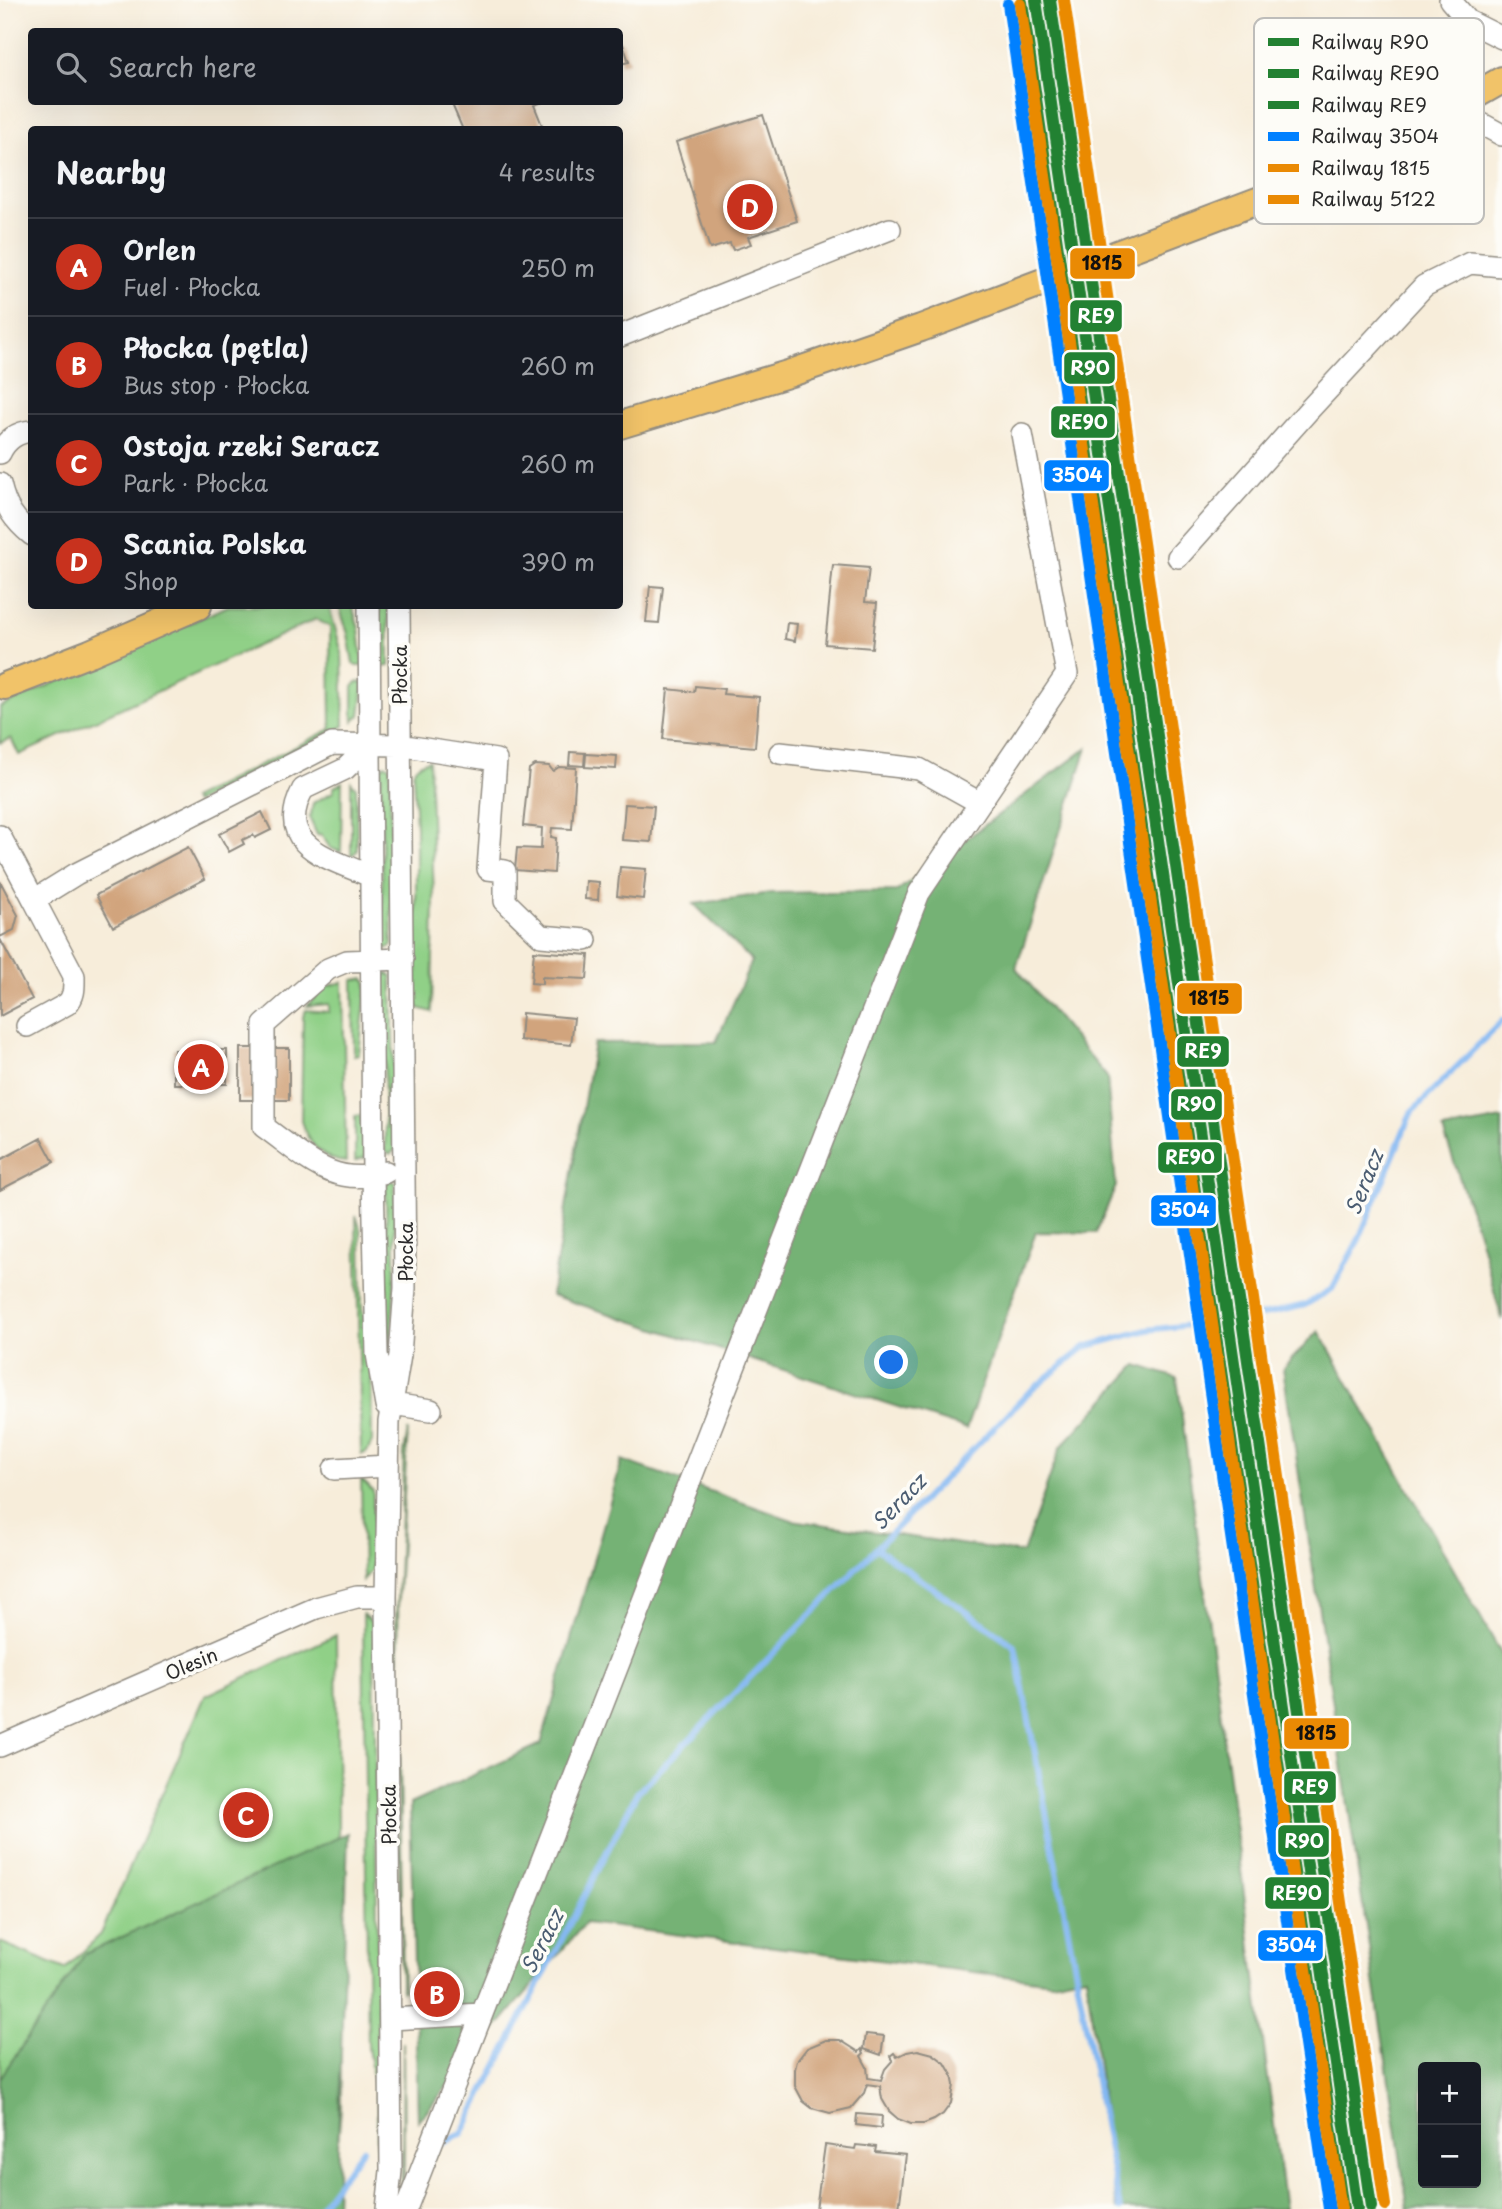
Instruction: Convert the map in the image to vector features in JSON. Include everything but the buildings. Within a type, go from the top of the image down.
[{"type":"main road","points":[[1484,91],[1502,80]]},
{"type":"main road","points":[[623,424],[791,373],[921,328],[1254,202]]},
{"type":"main road","points":[[623,443],[791,373]]},
{"type":"main road","points":[[2,688],[82,642],[154,609]]},
{"type":"main road","points":[[2,688],[191,609]]},
{"type":"street","points":[[1450,0],[1465,18]]},
{"type":"street","points":[[1484,29],[1502,38]]},
{"type":"street","points":[[1484,125],[1502,135]]},
{"type":"street","points":[[623,335],[890,229]]},
{"type":"street","points":[[1178,557],[1424,286],[1470,263],[1502,266]]},
{"type":"street","points":[[0,453],[7,441],[28,432]]},
{"type":"street","points":[[406,2209],[919,892],[1067,674],[1022,434]]},
{"type":"street","points":[[0,484],[4,503],[16,522],[28,532]]},
{"type":"street","name":"Płocka","points":[[368,609],[377,1354],[389,1410]]},
{"type":"street","name":"Płocka","points":[[387,2209],[391,2171],[386,1597],[389,1410],[400,1355],[405,1288],[399,609]]},
{"type":"street","points":[[34,900],[76,874],[332,744],[399,745],[496,760],[488,869],[505,871],[505,901],[541,936],[586,940]]},
{"type":"street","points":[[370,745],[345,769],[303,789],[293,813],[294,827],[304,843],[324,856],[370,876]]},
{"type":"street","points":[[780,753],[919,769],[980,803]]},
{"type":"street","points":[[0,836],[74,976],[75,989],[71,999],[27,1026]]},
{"type":"street","points":[[403,959],[346,961],[328,969],[264,1026],[264,1127],[330,1174],[350,1178],[373,1176],[404,1166]]},
{"type":"street","points":[[389,1410],[431,1409]]},
{"type":"street","points":[[334,1469],[388,1466]]},
{"type":"street","name":"Olesin","points":[[0,1746],[316,1608],[357,1597],[386,1597]]},
{"type":"street","points":[[390,2019],[482,2014]]},
{"type":"green space","points":[[221,609],[330,609],[342,653],[344,726],[195,803],[192,799],[331,729],[330,627],[316,619],[19,755],[11,738],[0,743],[0,707]]},
{"type":"green space","points":[[340,609],[353,609],[359,629],[363,666],[353,663]]},
{"type":"green space","points":[[379,609],[388,609],[389,666],[380,667]]},
{"type":"green space","points":[[357,682],[364,683],[360,715],[353,721],[353,687]]},
{"type":"green space","points":[[1087,748],[1016,968],[1107,1077],[1116,1186],[1096,1233],[1036,1232],[966,1429],[551,1295],[594,1043],[716,1042],[752,961],[694,904],[771,893],[897,891]]},
{"type":"green space","points":[[429,760],[434,898],[432,1012],[418,1008],[416,1000],[416,827],[413,775],[416,767]]},
{"type":"green space","points":[[385,764],[390,767],[392,945],[387,949],[383,945],[381,768]]},
{"type":"green space","points":[[342,782],[341,852],[330,848],[321,834],[317,835],[309,817],[313,803],[333,792],[334,787]]},
{"type":"green space","points":[[351,782],[356,788],[357,851],[351,856]]},
{"type":"green space","points":[[386,973],[392,976],[395,1150],[390,1154],[385,1151]]},
{"type":"green space","points":[[364,978],[367,983],[359,1054],[354,1055],[353,980]]},
{"type":"green space","points":[[343,982],[346,1162],[330,1158],[317,1149],[307,1136],[301,1121],[303,1016],[306,1010],[329,1012],[329,1004],[307,1006],[325,987]]},
{"type":"green space","points":[[360,1115],[366,1157],[355,1161],[355,1116]]},
{"type":"green space","points":[[1502,1119],[1502,1320],[1478,1232],[1443,1130]]},
{"type":"green space","points":[[390,1180],[395,1183],[395,1275],[388,1391],[386,1184]]},
{"type":"green space","points":[[356,1215],[361,1231],[362,1308],[371,1355],[372,1442],[367,1452],[361,1455]]},
{"type":"green space","points":[[1319,1331],[1502,1655],[1502,2209],[1408,2209],[1283,1368]]},
{"type":"green space","points":[[1137,1365],[1177,1378],[1285,2209],[1117,2209],[1086,1975],[1052,1982],[585,1923],[418,2121],[410,1804],[541,1744],[622,1460],[792,1520],[1023,1553],[1060,1448]]},
{"type":"green space","points":[[408,1430],[398,1593],[403,1992],[396,1619],[404,1452]]},
{"type":"green space","points":[[361,1479],[373,1491],[373,1561],[371,1570],[363,1581]]},
{"type":"green space","points":[[363,1614],[371,1622],[374,1634],[379,2138],[376,2209],[377,2105],[368,2048]]},
{"type":"green space","points":[[336,1635],[341,2108],[335,2179],[0,2209],[0,1942],[65,1969],[101,1934],[205,1696]]},
{"type":"green space","points":[[348,1833],[336,2209],[0,2209],[0,2078],[85,1954]]},
{"type":"green space","points":[[403,2042],[404,2172],[399,2209],[402,2175]]},
{"type":"waterway","name":"Seracz","points":[[437,2143],[462,2134],[637,1793],[1028,1393],[1085,1347],[1147,1330],[1250,1318],[1305,1305],[1332,1289],[1359,1239],[1411,1113],[1502,1021]]},
{"type":"waterway","points":[[876,1548],[1015,1646],[1120,2209]]},
{"type":"waterway","name":"Seracz","points":[[318,2209],[363,2149]]},
{"type":"rail line","name":"R90","points":[[1036,0],[1357,2209]]},
{"type":"rail line","name":"RE9","points":[[1050,0],[1371,2207]]},
{"type":"rail line","name":"1815","points":[[1064,0],[1385,2205]]},
{"type":"rail line","name":"RE90","points":[[1022,2],[1343,2209]]},
{"type":"rail line","name":"3504","points":[[1008,4],[1329,2209]]},
{"type":"rail line","name":"5122","points":[[1020,4],[1341,2209]]},
{"type":"place","name":"Scania Polska","points":[[750,207]]},
{"type":"place","name":"Orlen","points":[[201,1067]]},
{"type":"place","name":"Ostoja rzeki Seracz","points":[[246,1815]]},
{"type":"place","name":"Płocka (pętla)","points":[[437,1994]]}]
